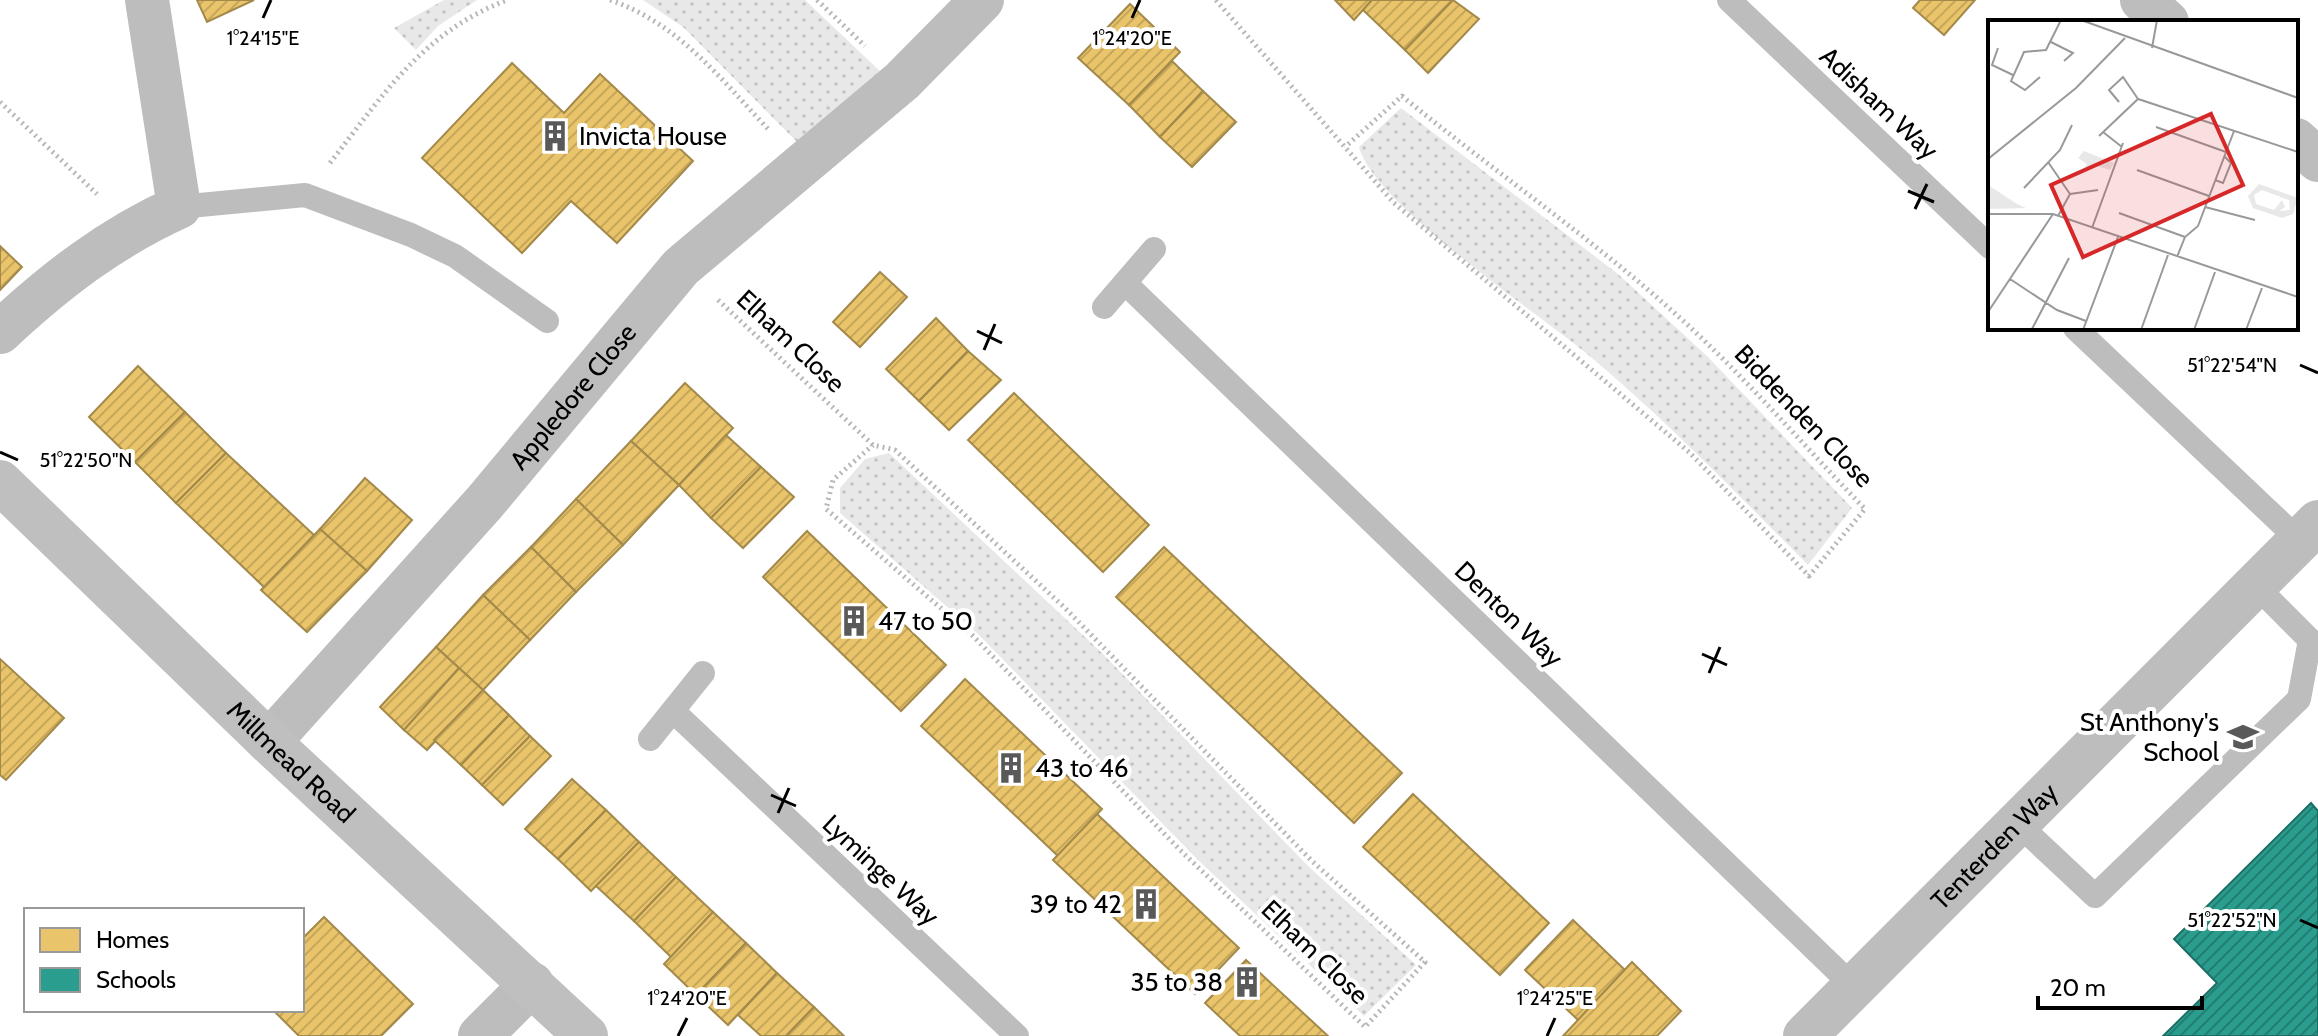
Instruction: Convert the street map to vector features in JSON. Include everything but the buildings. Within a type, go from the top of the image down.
[{"type":"main road","name":"Millmead Road","points":[[0,482],[269,742],[586,1036]]},
{"type":"street","points":[[0,332],[53,283],[132,228],[179,207],[147,0]]},
{"type":"street","name":"Appledore Close","points":[[269,742],[485,502],[681,267],[902,81],[982,0]]},
{"type":"street","points":[[2142,0],[2165,20]]},
{"type":"street","points":[[2298,142],[2318,160]]},
{"type":"street","name":"Tenterden Way","points":[[1805,1036],[2309,531]]},
{"type":"street","points":[[480,1036],[532,984]]},
{"type":"lane","name":"Adisham Way","points":[[1729,0],[1988,245]]},
{"type":"lane","points":[[179,207],[305,195],[411,235],[455,256],[547,321]]},
{"type":"lane","points":[[1104,307],[1154,249]]},
{"type":"lane","name":"Denton Way","points":[[1125,283],[1853,986]]},
{"type":"lane","points":[[2077,330],[2309,531]]},
{"type":"lane","points":[[2017,823],[2095,896],[2299,699],[2310,640],[2255,585]]},
{"type":"lane","points":[[650,739],[703,673]]},
{"type":"lane","name":"Lyminge Way","points":[[673,711],[1017,1036]]},
{"type":"path","points":[[305,195],[366,117],[372,103],[419,54],[466,18],[507,0]]},
{"type":"path","points":[[610,0],[638,10],[689,46],[803,165]]},
{"type":"path","points":[[817,0],[902,81]]},
{"type":"path","points":[[1216,0],[1345,147]]},
{"type":"path","points":[[1221,6],[1227,0]]},
{"type":"path","name":"Biddenden Close","points":[[1402,96],[1498,174],[1591,242],[1693,329],[1865,509],[1809,576],[1689,452],[1591,366],[1415,222],[1345,147],[1402,96]]},
{"type":"path","points":[[0,102],[132,228]]},
{"type":"path","name":"Elham Close","points":[[681,267],[873,445],[895,450],[1064,607],[1312,861],[1425,962],[1365,1027],[1180,850],[973,636],[826,509],[833,480],[873,445]]},
{"type":"shaded area","points":[[444,0],[477,0],[438,26],[416,50],[394,28]]},
{"type":"shaded area","points":[[643,0],[805,0],[883,74],[798,143],[683,27]]},
{"type":"shaded area","points":[[1401,108],[1618,274],[1708,357],[1852,508],[1808,565],[1620,382],[1462,258],[1394,198],[1371,171],[1359,147]]},
{"type":"shaded area","points":[[889,453],[1103,654],[1308,866],[1416,965],[1364,1016],[1198,860],[978,634],[840,513],[840,488],[865,459]]},
{"type":"place","name":"Invicta House","points":[[555,136]]},
{"type":"place","name":"47 to 50","points":[[854,621]]},
{"type":"place","name":"St Anthony's School","points":[[2243,737]]},
{"type":"place","name":"43 to 46","points":[[1011,768]]},
{"type":"place","name":"39 to 42","points":[[1146,904]]},
{"type":"place","name":"35 to 38","points":[[1247,982]]}]
